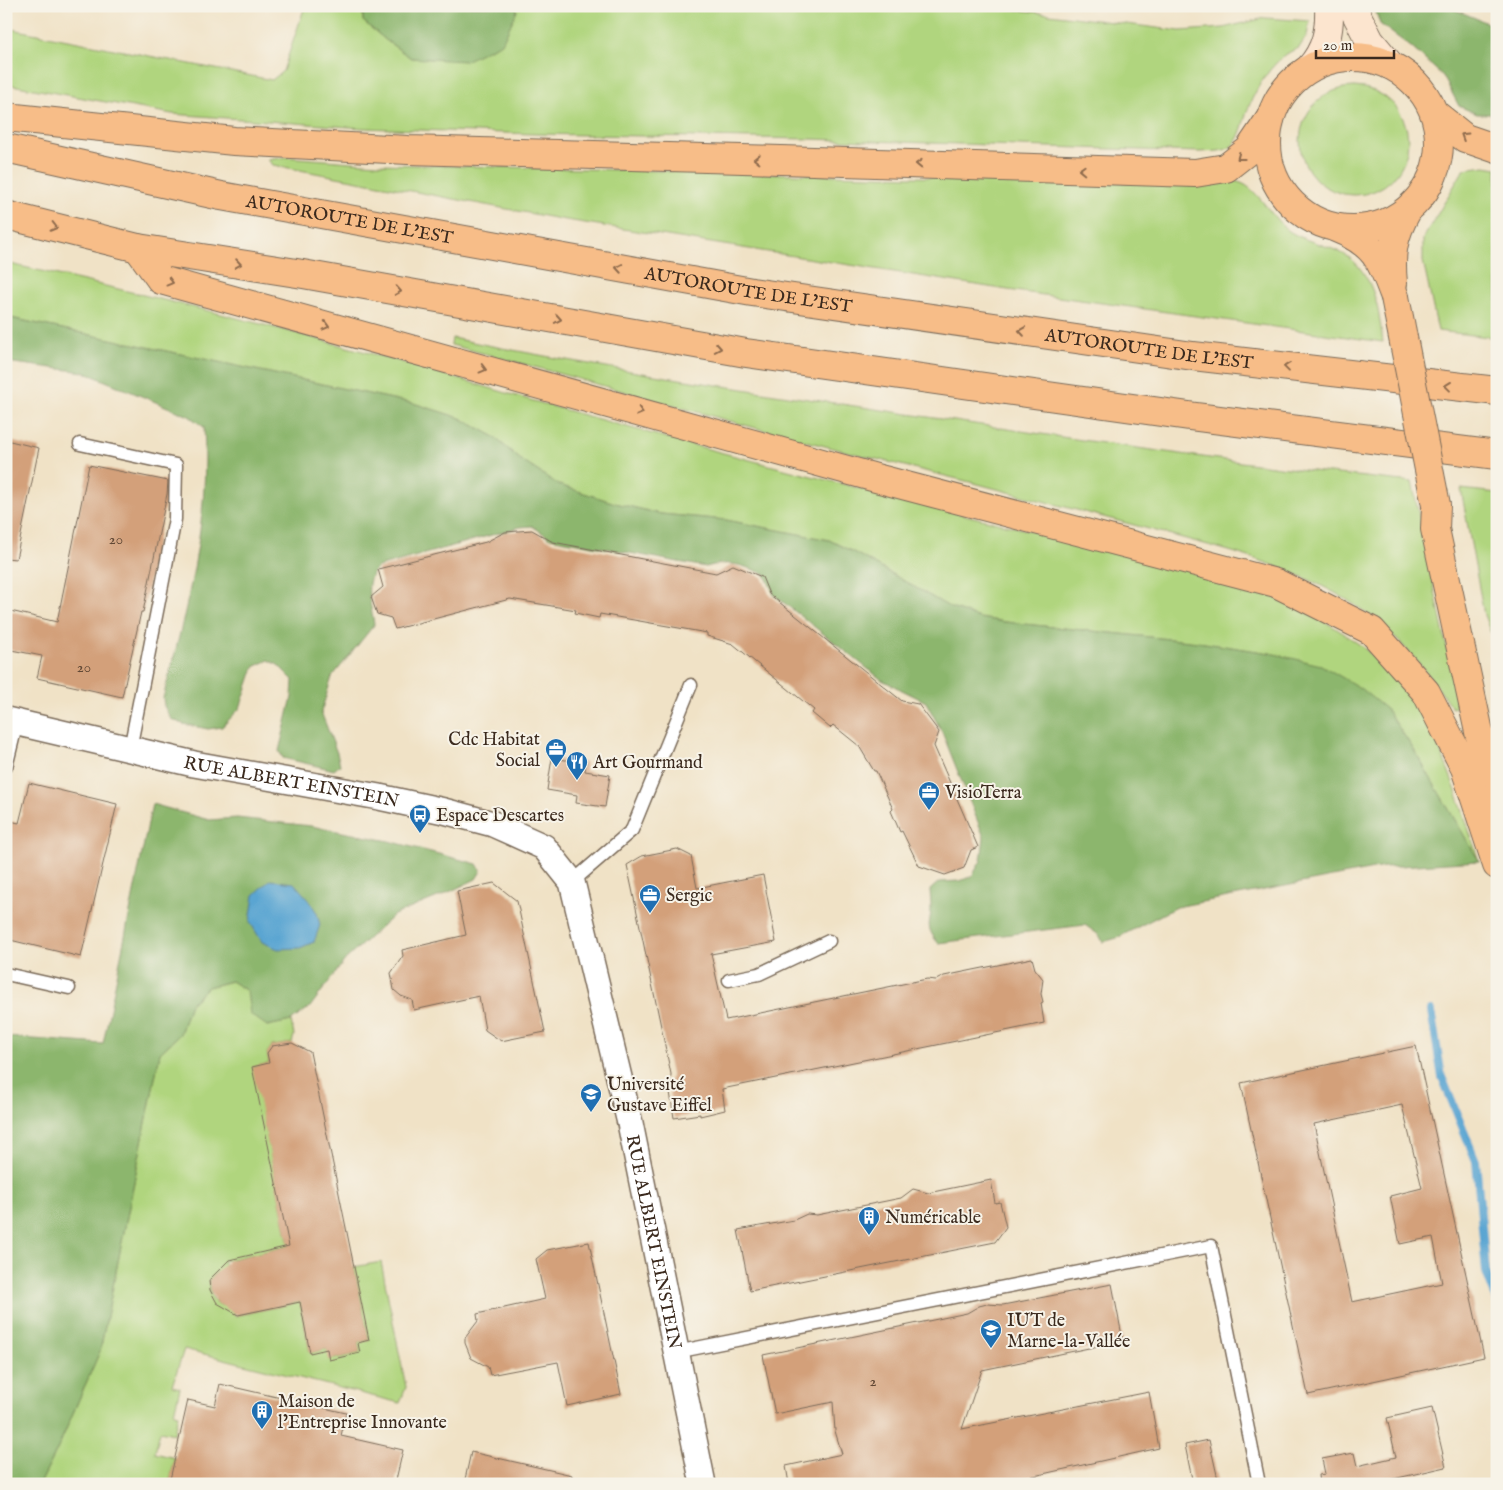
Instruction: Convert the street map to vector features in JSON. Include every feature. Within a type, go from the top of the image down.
[{"type":"main road","points":[[6,117],[234,141],[408,150],[1196,173],[1226,168],[1249,150],[1270,119],[1279,99],[1292,82],[1310,68],[1320,57],[1326,41],[1330,17],[1329,6]]},
{"type":"main road","points":[[1352,6],[1370,41],[1390,65]]},
{"type":"main road","points":[[1310,68],[1336,59],[1363,58],[1390,65],[1409,77],[1424,94],[1435,114],[1439,135],[1438,157],[1432,177],[1422,196],[1406,211],[1382,224],[1364,228],[1355,229],[1328,225]]},
{"type":"main road","points":[[1435,114],[1465,138],[1497,149]]},
{"type":"main road","points":[[1270,119],[1267,146],[1272,172],[1284,196],[1304,214],[1351,234],[1372,248],[1385,270],[1395,297]]},
{"type":"main road","name":"AUTOROUTE DE L’EST","points":[[6,148],[230,198],[752,292],[1193,356],[1497,391]]},
{"type":"main road","points":[[1406,211],[1392,244],[1391,267],[1395,297],[1436,505],[1435,529],[1497,815]]},
{"type":"main road","points":[[6,216],[138,248],[303,274],[746,353],[1189,416],[1497,455]]},
{"type":"main road","points":[[138,248],[160,280],[876,478],[1276,583],[1372,631],[1426,692],[1465,768],[1497,865]]},
{"type":"main road","points":[[1436,505],[1447,525],[1497,746]]},
{"type":"street","name":"RUE ALBERT EINSTEIN","points":[[11,721],[194,764],[379,797],[444,811],[493,824],[544,847],[572,882],[630,1123],[703,1484]]},
{"type":"lane","points":[[80,444],[176,464],[175,519],[130,749]]},
{"type":"lane","points":[[572,882],[632,830],[691,685]]},
{"type":"lane","points":[[6,767],[11,721]]},
{"type":"lane","points":[[729,980],[759,974],[829,941]]},
{"type":"lane","points":[[6,974],[69,988]]},
{"type":"lane","points":[[676,1352],[1211,1246],[1259,1484]]},
{"type":"green space","points":[[305,6],[363,6],[363,21],[387,41],[411,58],[435,59],[517,11],[516,6],[988,6],[1180,31],[1223,28],[1265,18],[1310,21],[1307,35],[1299,48],[1282,58],[1260,84],[1250,103],[1236,142],[1230,148],[1200,152],[810,139],[534,134],[363,128],[172,114],[6,84],[6,28],[272,80],[283,71]]},
{"type":"green space","points":[[363,6],[516,6],[517,11],[502,43],[465,61],[411,58],[363,21]]},
{"type":"green space","points":[[1374,6],[1446,6],[1497,27],[1497,114],[1477,114],[1459,106],[1443,76],[1411,47],[1380,24]]},
{"type":"green space","points":[[1354,87],[1375,91],[1392,103],[1404,120],[1408,141],[1404,162],[1392,179],[1375,191],[1354,195],[1333,191],[1316,179],[1304,162],[1300,141],[1304,120],[1316,103],[1333,91]]},
{"type":"green space","points":[[286,157],[377,164],[1200,184],[1230,180],[1241,183],[1253,191],[1289,231],[1297,236],[1344,254],[1359,267],[1370,284],[1373,293],[1383,342],[1008,290],[560,219],[273,165],[268,160]]},
{"type":"green space","points":[[1485,166],[1497,168],[1497,338],[1438,331],[1423,261],[1423,239],[1464,169]]},
{"type":"green space","points":[[6,263],[177,303],[305,336],[399,361],[529,400],[797,472],[934,508],[1172,565],[1238,584],[1270,596],[1302,609],[1360,645],[1385,667],[1406,691],[1437,743],[1449,771],[1479,861],[1414,750],[1387,710],[1270,653],[1198,642],[979,618],[951,608],[829,540],[726,520],[661,514],[615,503],[559,485],[522,461],[493,436],[460,418],[416,404],[6,317]]},
{"type":"green space","points":[[6,317],[416,404],[460,418],[493,436],[522,461],[559,485],[615,503],[661,514],[726,520],[829,540],[951,608],[979,618],[1198,642],[1270,653],[1321,665],[1360,688],[1387,710],[1414,750],[1479,861],[1384,867],[1176,907],[1117,938],[1103,942],[1099,935],[1085,925],[938,943],[929,925],[930,890],[939,882],[960,881],[972,876],[981,861],[984,837],[942,732],[926,702],[882,680],[774,595],[765,574],[736,564],[705,567],[550,538],[532,526],[520,527],[378,567],[373,573],[370,580],[369,594],[374,625],[332,677],[321,712],[340,765],[334,770],[283,758],[279,751],[292,697],[293,680],[278,665],[269,660],[254,667],[240,708],[222,727],[208,729],[183,724],[171,719],[164,706],[163,698],[195,564],[204,496],[204,427],[189,416],[84,372],[6,362]]},
{"type":"green space","points":[[452,338],[663,376],[1009,429],[1211,458],[1412,482],[1459,706],[1452,708],[1415,659],[1372,617],[1317,583],[1276,566],[1168,534],[782,435],[451,345]]},
{"type":"green space","points":[[1461,489],[1497,493],[1497,643],[1484,615]]},
{"type":"green space","points":[[152,804],[209,820],[237,818],[311,826],[389,841],[477,864],[481,871],[476,879],[394,915],[345,960],[310,1007],[291,1021],[267,1026],[250,1014],[247,991],[231,981],[208,987],[190,1004],[180,1034],[160,1053],[100,1351],[57,1450],[40,1484],[6,1484],[6,1037],[103,1044]]},
{"type":"green space","points":[[231,981],[247,991],[267,1026],[291,1021],[294,1035],[292,1043],[272,1046],[267,1053],[269,1063],[253,1067],[289,1246],[223,1261],[226,1269],[216,1273],[209,1280],[212,1296],[217,1303],[232,1307],[235,1316],[300,1302],[310,1353],[327,1349],[330,1360],[360,1353],[358,1343],[369,1340],[354,1267],[381,1262],[406,1387],[400,1403],[184,1349],[172,1386],[180,1388],[174,1413],[178,1414],[174,1434],[160,1431],[155,1453],[175,1458],[169,1484],[40,1484],[57,1450],[100,1351],[160,1053],[180,1034],[190,1004],[208,987]]},
{"type":"water","points":[[270,880],[294,883],[309,900],[317,913],[320,925],[314,942],[300,948],[278,949],[262,942],[250,922],[254,895]]},
{"type":"building","points":[[6,440],[39,448],[16,559],[6,558]]},
{"type":"building","points":[[89,465],[168,481],[143,612],[141,612],[122,697],[37,678],[42,656],[6,649],[6,610],[57,622]]},
{"type":"building","points":[[532,530],[553,542],[716,573],[733,565],[762,577],[769,594],[902,701],[918,704],[939,732],[934,746],[978,847],[971,850],[964,868],[945,875],[919,866],[902,831],[900,832],[891,811],[893,809],[876,771],[874,771],[859,746],[833,725],[830,728],[812,713],[814,710],[733,644],[707,636],[707,633],[600,614],[599,618],[575,613],[576,610],[510,599],[395,629],[391,618],[377,614],[371,597],[383,587],[378,569],[486,542],[505,532]]},
{"type":"building","points":[[552,758],[586,763],[585,771],[610,775],[605,807],[576,803],[577,795],[547,790]]},
{"type":"building","points":[[29,783],[117,804],[81,957],[6,939],[6,820],[19,823]]},
{"type":"building","points":[[677,849],[691,856],[697,888],[763,875],[776,942],[711,954],[726,1020],[927,979],[936,980],[944,976],[1032,958],[1035,969],[1043,979],[1041,994],[1043,1002],[1041,1003],[1044,1023],[722,1089],[725,1110],[700,1116],[700,1114],[674,1118],[670,1092],[671,1074],[627,865],[642,856]]},
{"type":"building","points":[[494,883],[517,901],[545,1032],[501,1041],[485,1030],[479,996],[414,1010],[412,1000],[401,996],[394,990],[391,973],[403,956],[402,950],[466,935],[457,891]]},
{"type":"building","points":[[292,1043],[310,1052],[369,1340],[358,1343],[360,1353],[329,1360],[327,1349],[310,1353],[300,1302],[238,1315],[217,1303],[210,1290],[209,1280],[229,1260],[289,1246],[252,1067],[269,1063],[267,1053],[272,1046]]},
{"type":"building","points":[[1416,1046],[1484,1357],[1308,1395],[1241,1083]],"holes":[[[1402,1105],[1422,1188],[1390,1196],[1400,1244],[1433,1237],[1442,1283],[1352,1302],[1314,1124]]]},
{"type":"building","name":"Numéricable","points":[[991,1180],[995,1203],[1000,1202],[1006,1227],[995,1242],[750,1291],[738,1230],[794,1220],[807,1214],[817,1215],[901,1198],[913,1189],[928,1193]]},
{"type":"building","points":[[589,1242],[621,1394],[567,1406],[558,1362],[490,1375],[488,1367],[471,1358],[465,1343],[465,1338],[478,1321],[477,1314],[545,1299],[536,1259],[547,1250]]},
{"type":"building","points":[[1112,1284],[1123,1341],[982,1370],[962,1429],[1149,1392],[1159,1448],[998,1484],[789,1484],[786,1466],[842,1454],[835,1431],[833,1402],[775,1414],[763,1355],[967,1313],[987,1304],[1003,1305]]},
{"type":"building","name":"Maison de l’Entreprise Innovante","points":[[220,1384],[346,1413],[341,1436],[403,1450],[395,1484],[169,1484],[188,1400],[215,1406]]},
{"type":"building","points":[[1432,1408],[1446,1467],[1371,1484],[1320,1484],[1319,1475],[1325,1474],[1322,1459],[1354,1453],[1357,1466],[1396,1457],[1387,1418]]},
{"type":"building","points":[[1209,1440],[1219,1484],[1193,1484],[1185,1445]]},
{"type":"building","points":[[471,1452],[572,1475],[571,1484],[464,1484]]},
{"type":"waterway","points":[[1431,1011],[1442,1077],[1476,1161],[1486,1272],[1497,1301]]},
{"type":"place","name":"Cdc Habitat Social","points":[[556,768]]},
{"type":"place","name":"Art Gourmand","points":[[577,781]]},
{"type":"place","name":"VisioTerra","points":[[929,811]]},
{"type":"place","name":"Espace Descartes","points":[[420,834]]},
{"type":"place","name":"Sergic","points":[[650,914]]},
{"type":"place","name":"Université Gustave Eiffel","points":[[591,1113]]},
{"type":"place","name":"Numéricable","points":[[869,1236]]},
{"type":"place","name":"IUT de Marne-la-Vallée","points":[[991,1349]]},
{"type":"place","name":"Maison de l’Entreprise Innovante","points":[[262,1430]]}]
